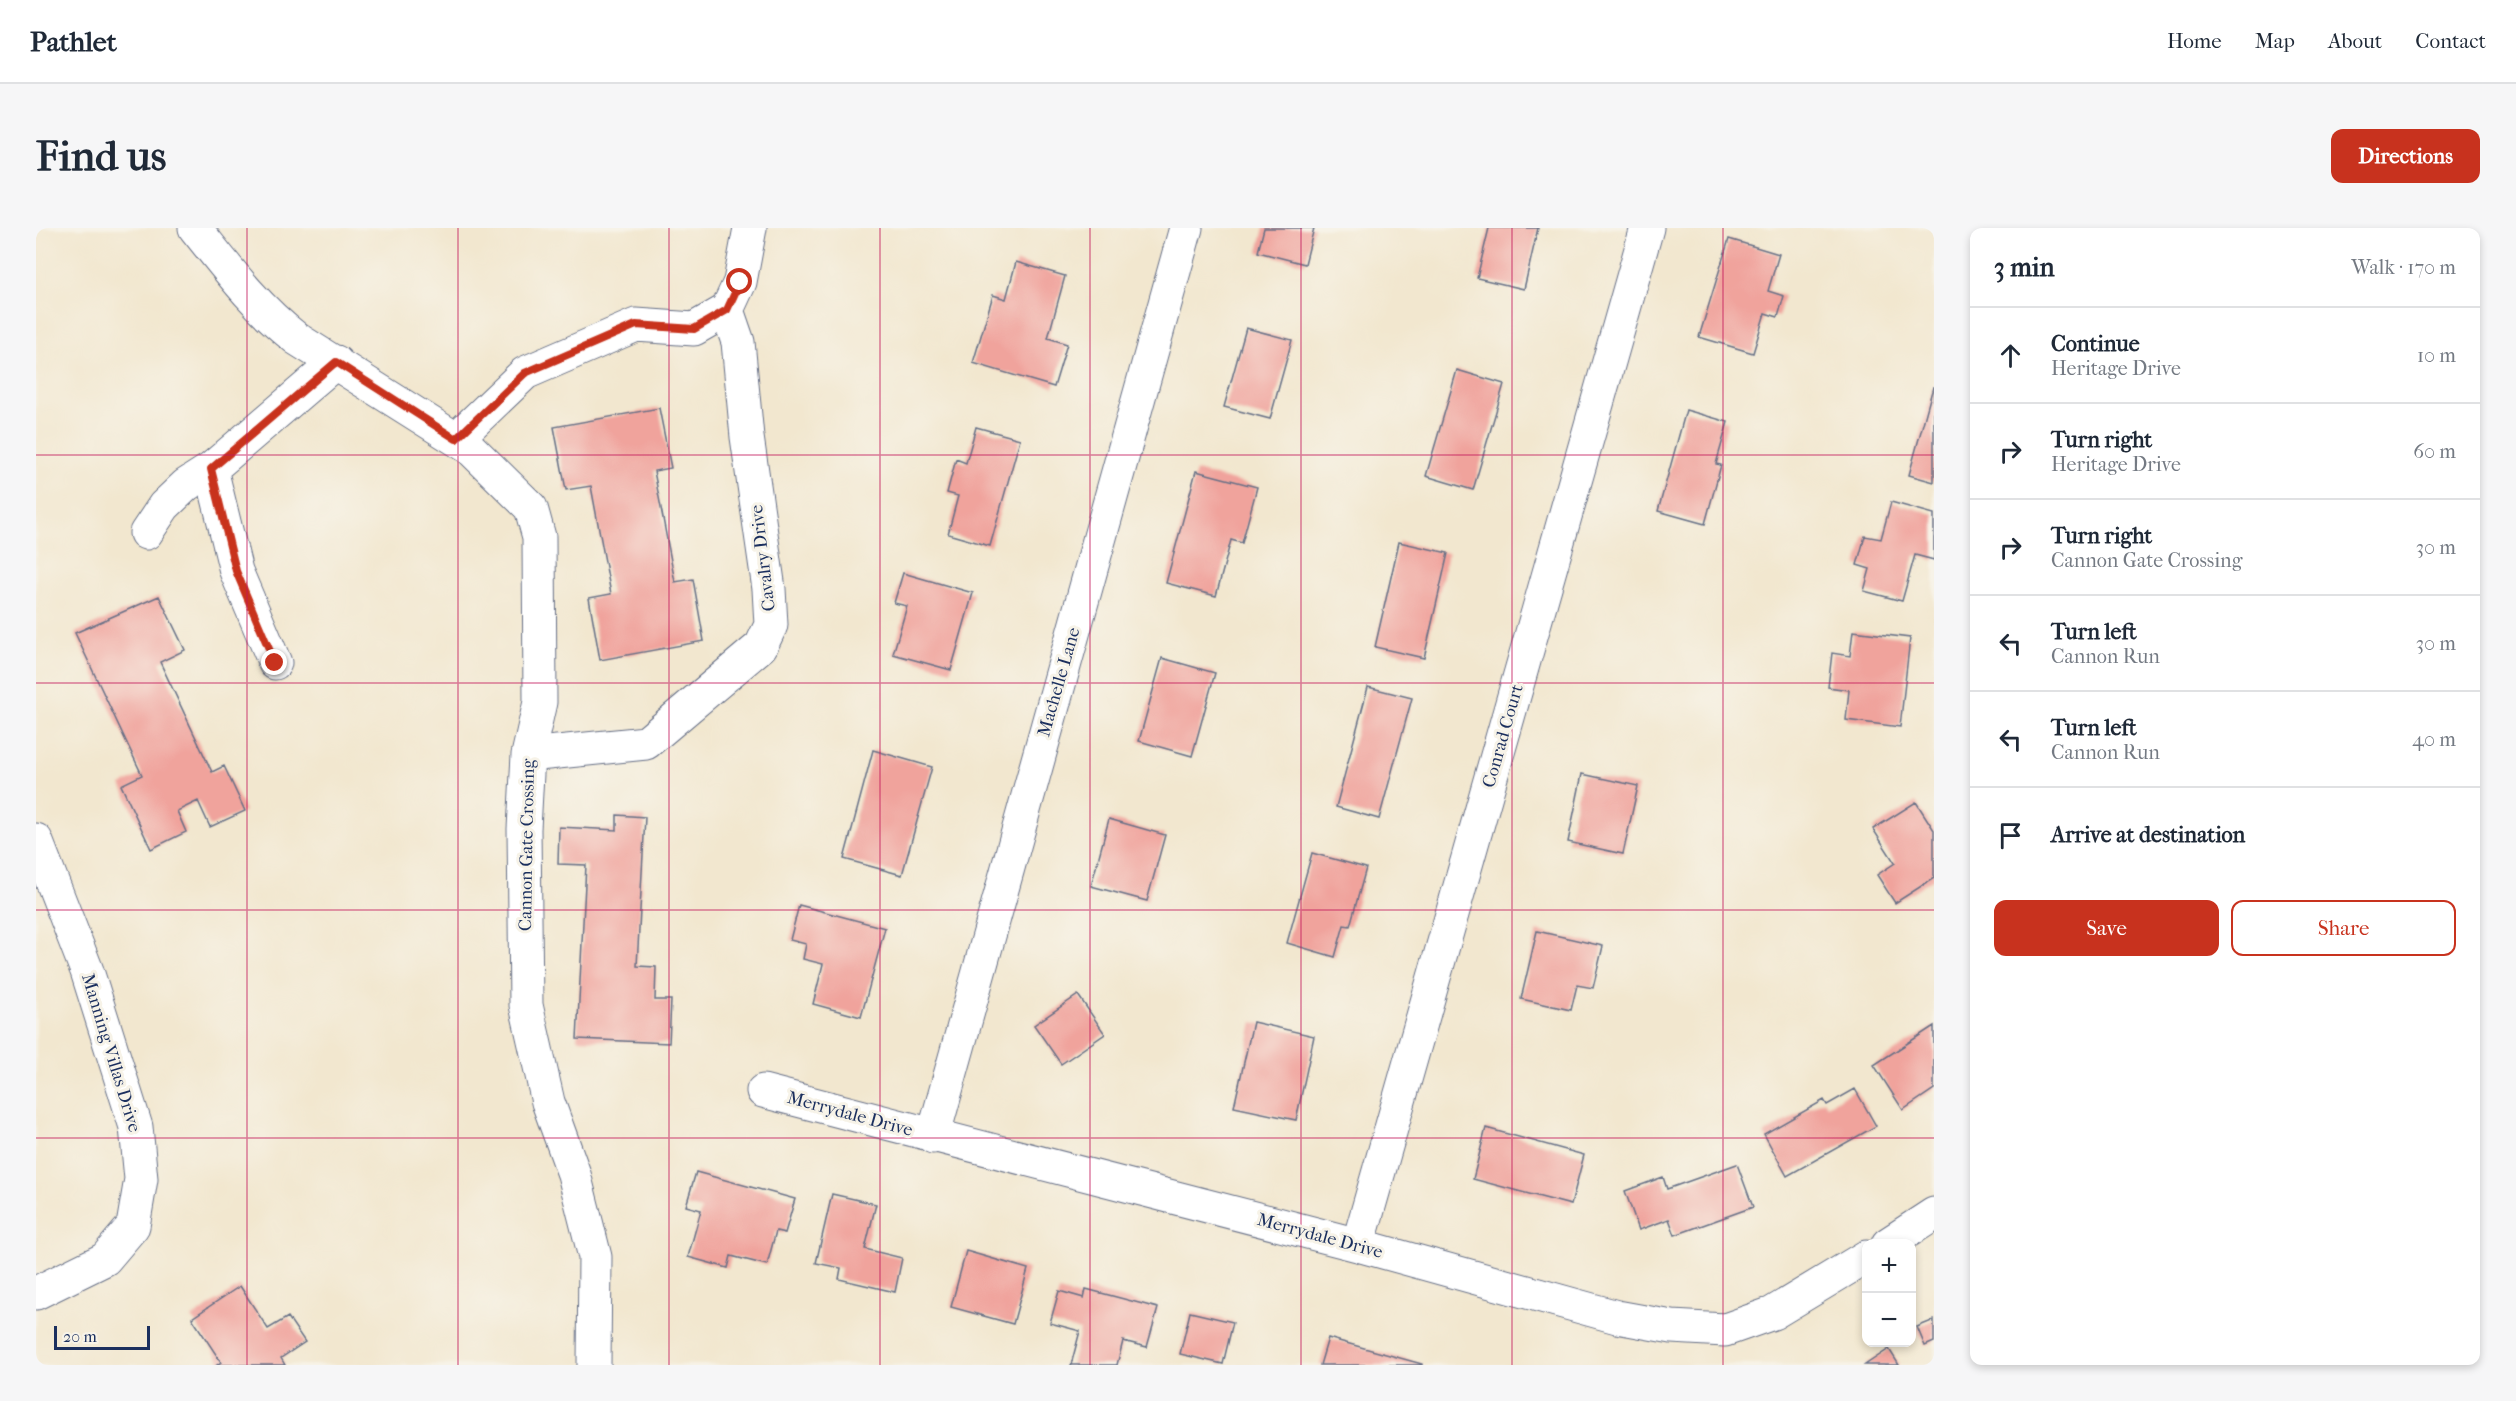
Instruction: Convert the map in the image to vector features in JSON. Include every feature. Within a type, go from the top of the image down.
[{"type":"street","name":"Cannon Gate Crossing","points":[[195,228],[244,291],[271,318],[297,339],[470,448],[531,508],[539,537],[540,702],[528,755],[524,829],[526,1005],[548,1102],[574,1174],[595,1257],[594,1365]]},
{"type":"street","points":[[456,439],[525,373],[636,325],[694,329],[727,310],[740,282],[750,228]]},
{"type":"street","name":"Machelle Lane","points":[[933,1137],[1185,228]]},
{"type":"street","name":"Conrad Court","points":[[1358,1245],[1647,228]]},
{"type":"street","name":"Cavalry Drive","points":[[528,755],[646,743],[761,646],[771,625],[770,589],[747,437],[738,342],[727,310]]},
{"type":"street","points":[[146,533],[164,506],[186,485],[211,469],[336,362]]},
{"type":"street","points":[[211,469],[236,571],[275,663]]},
{"type":"street","name":"Manning Villas Drive","points":[[36,840],[87,971],[136,1127],[141,1179],[133,1226],[105,1259],[36,1293]]},
{"type":"street","name":"Merrydale Drive","points":[[763,1091],[933,1137],[1358,1245],[1617,1317],[1672,1327],[1725,1330],[1773,1313],[1862,1259]]},
{"type":"street","points":[[1896,1239],[1934,1214]]},
{"type":"building","points":[[1264,228],[1314,228],[1305,264],[1258,252]]},
{"type":"building","points":[[1489,228],[1538,228],[1524,289],[1477,278]]},
{"type":"building","points":[[1729,239],[1779,254],[1768,291],[1784,296],[1778,317],[1765,313],[1753,353],[1699,337]]},
{"type":"building","points":[[1016,262],[1065,276],[1048,338],[1067,344],[1054,387],[973,363],[993,295],[1006,299]]},
{"type":"building","points":[[1246,328],[1292,340],[1270,419],[1224,407]]},
{"type":"building","points":[[1457,370],[1504,384],[1473,490],[1426,476]]},
{"type":"building","points":[[1934,387],[1934,482],[1909,475]]},
{"type":"building","points":[[659,408],[671,468],[654,471],[675,582],[693,579],[704,641],[600,660],[589,598],[611,594],[591,486],[566,490],[554,427]]},
{"type":"building","points":[[1686,410],[1728,422],[1716,464],[1721,465],[1705,524],[1658,511]]},
{"type":"building","points":[[976,427],[1020,439],[990,546],[948,534],[958,496],[947,493],[956,459],[966,463]]},
{"type":"building","points":[[1196,471],[1257,487],[1242,543],[1231,540],[1216,596],[1166,583]]},
{"type":"building","points":[[1891,502],[1934,514],[1934,560],[1915,555],[1902,601],[1864,591],[1870,569],[1857,565],[1865,536],[1881,539]]},
{"type":"building","points":[[1399,542],[1448,553],[1424,658],[1375,647]]},
{"type":"building","points":[[903,573],[973,593],[951,670],[893,654],[907,606],[894,603]]},
{"type":"building","points":[[159,596],[185,650],[160,662],[212,772],[224,766],[245,811],[210,827],[198,801],[177,811],[186,832],[151,849],[121,785],[142,775],[75,633]]},
{"type":"building","points":[[1853,631],[1910,638],[1900,727],[1846,720],[1849,690],[1828,687],[1832,653],[1850,656]]},
{"type":"building","points":[[1162,658],[1215,673],[1192,756],[1139,741]]},
{"type":"building","points":[[1368,687],[1412,698],[1379,819],[1336,807]]},
{"type":"building","points":[[873,750],[932,767],[902,875],[844,859]]},
{"type":"building","points":[[1582,774],[1638,786],[1623,854],[1568,842]]},
{"type":"building","points":[[1916,802],[1934,830],[1934,878],[1895,903],[1877,875],[1895,863],[1873,829]]},
{"type":"building","points":[[617,815],[645,817],[637,966],[656,967],[655,1000],[671,1000],[669,1043],[577,1039],[586,865],[558,864],[559,827],[617,830]]},
{"type":"building","points":[[1109,819],[1165,835],[1147,901],[1091,886]]},
{"type":"building","points":[[1312,853],[1366,868],[1350,926],[1344,925],[1335,957],[1287,943]]},
{"type":"building","points":[[799,905],[885,928],[861,1017],[813,1004],[823,964],[803,959],[806,944],[790,940]]},
{"type":"building","points":[[1537,931],[1603,946],[1593,988],[1577,985],[1571,1010],[1521,999]]},
{"type":"building","points":[[1078,995],[1105,1034],[1061,1064],[1034,1025]]},
{"type":"building","points":[[1253,1022],[1314,1036],[1296,1120],[1234,1107]]},
{"type":"building","points":[[1934,1026],[1934,1089],[1903,1110],[1874,1065]]},
{"type":"building","points":[[1855,1089],[1876,1126],[1787,1176],[1764,1134],[1824,1100],[1827,1105]]},
{"type":"building","points":[[1486,1128],[1584,1155],[1571,1205],[1473,1179]]},
{"type":"building","points":[[1737,1164],[1753,1207],[1675,1235],[1669,1219],[1639,1230],[1625,1191],[1663,1177],[1667,1189]]},
{"type":"building","points":[[696,1172],[795,1199],[785,1233],[776,1231],[767,1265],[731,1256],[728,1268],[688,1257],[701,1210],[686,1206]]},
{"type":"building","points":[[832,1194],[876,1204],[865,1249],[902,1258],[895,1292],[839,1279],[841,1268],[816,1263]]},
{"type":"building","points":[[966,1251],[1028,1269],[1013,1324],[951,1307]]},
{"type":"building","points":[[240,1286],[268,1329],[288,1317],[305,1342],[281,1358],[285,1365],[217,1365],[221,1362],[192,1318]]},
{"type":"building","points":[[1086,1289],[1158,1308],[1147,1347],[1123,1341],[1117,1365],[1071,1365],[1080,1331],[1050,1323],[1059,1291],[1084,1298]]},
{"type":"building","points":[[1190,1312],[1233,1322],[1223,1364],[1180,1354]]},
{"type":"building","points":[[1934,1320],[1934,1342],[1925,1346],[1917,1327]]},
{"type":"building","points":[[1328,1338],[1422,1364],[1422,1365],[1320,1365]]},
{"type":"building","points":[[1889,1349],[1899,1365],[1865,1365]]},
{"type":"route","points":[[275,663],[236,571],[211,469],[336,362],[456,439],[525,373],[636,325],[694,329],[727,310],[740,282]]}]
